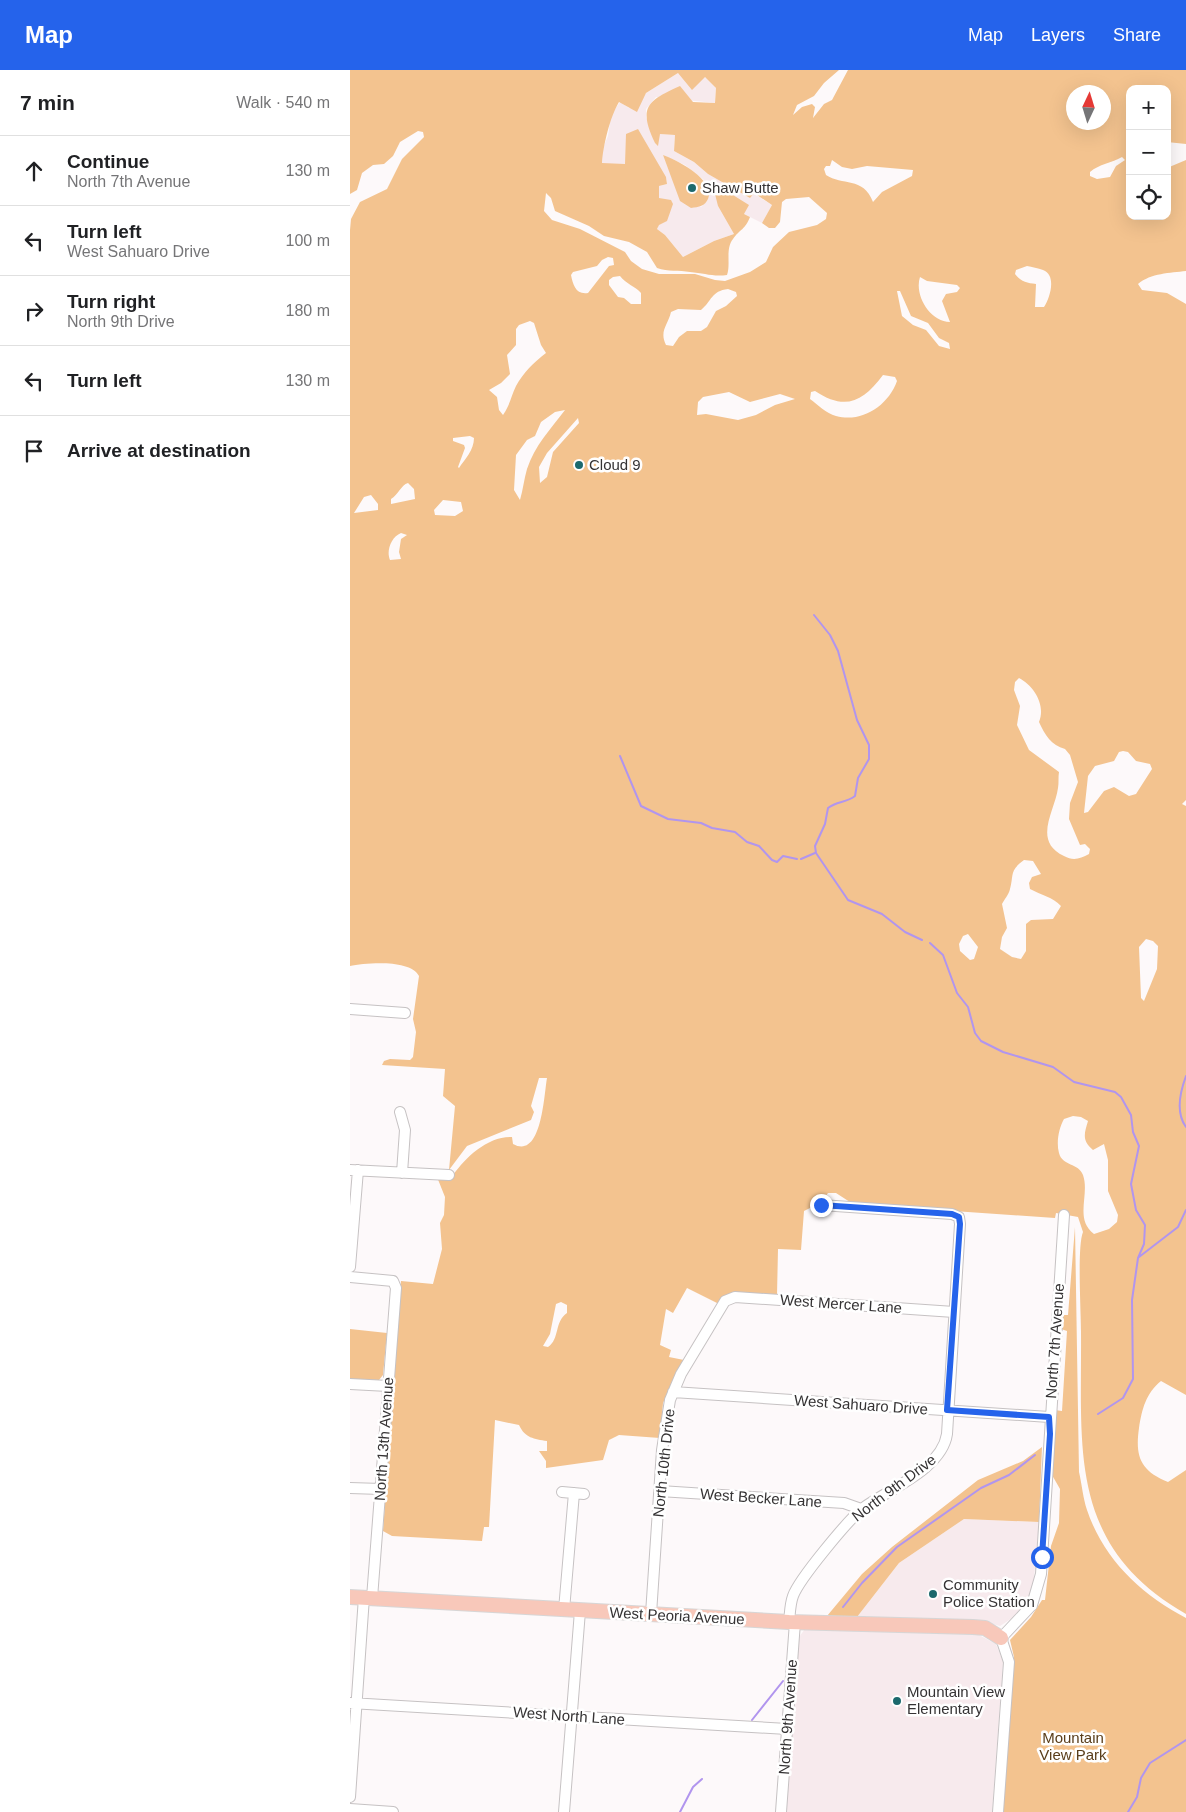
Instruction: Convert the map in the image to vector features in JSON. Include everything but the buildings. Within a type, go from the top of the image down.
[{"type":"main road","name":"West Peoria Avenue","points":[[362,1597],[792,1622],[973,1627],[985,1628],[1001,1638]]},
{"type":"street","points":[[350,1009],[405,1012]]},
{"type":"street","points":[[400,1112],[405,1130],[402,1173]]},
{"type":"street","points":[[350,1267],[354,1170],[449,1175]]},
{"type":"street","name":"North 9th Drive","points":[[792,1622],[791,1602],[798,1586],[861,1510],[938,1456],[946,1442],[959,1217],[952,1214],[821,1205]]},
{"type":"street","name":"North 7th Avenue","points":[[1001,1638],[1026,1614],[1038,1591],[1041,1574],[1050,1434],[1049,1417],[1064,1215]]},
{"type":"street","name":"North 13th Avenue","points":[[350,1277],[393,1281],[396,1288],[381,1489],[362,1597],[353,1704],[350,1797]]},
{"type":"street","name":"West Mercer Lane","points":[[728,1298],[954,1312]]},
{"type":"street","name":"North 10th Drive","points":[[651,1614],[664,1431],[673,1392],[690,1358],[728,1298]]},
{"type":"street","points":[[350,1384],[388,1386]]},
{"type":"street","name":"West Sahuaro Drive","points":[[673,1392],[1049,1417]]},
{"type":"street","points":[[350,1488],[381,1489]]},
{"type":"street","name":"West Becker Lane","points":[[660,1491],[844,1503],[853,1505],[861,1510]]},
{"type":"street","points":[[562,1492],[579,1493],[564,1610]]},
{"type":"street","points":[[564,1812],[580,1610]]},
{"type":"street","name":"North 9th Avenue","points":[[781,1812],[792,1622]]},
{"type":"street","points":[[998,1812],[1009,1662],[1008,1653],[1001,1638]]},
{"type":"street","name":"West North Lane","points":[[353,1704],[787,1729]]},
{"type":"street","points":[[350,1809],[394,1812]]},
{"type":"shaded area","points":[[678,73],[705,77],[716,88],[715,103],[656,97],[646,109],[646,118],[660,134],[675,135],[674,151],[694,162],[708,174],[750,198],[753,193],[772,205],[762,223],[744,214],[748,205],[718,206],[734,234],[714,241],[683,257],[665,235],[657,229],[665,199],[659,199],[659,186],[667,184],[666,177],[625,164],[602,164],[602,150],[608,136],[611,115],[620,102],[629,108],[639,103],[646,93]],"holes":[[[663,155],[685,165],[704,180],[709,195],[707,201],[701,207],[670,173]]]},
{"type":"shaded area","points":[[964,1519],[1039,1522],[1031,1593],[1014,1617],[1000,1626],[977,1620],[857,1617],[899,1563]]},
{"type":"shaded area","name":"Mountain View Elementary","points":[[805,1629],[977,1634],[996,1644],[1003,1662],[992,1812],[786,1812],[799,1637]]},
{"type":"green space","points":[[350,70],[839,70],[824,83],[814,96],[797,105],[793,115],[802,107],[812,104],[815,107],[813,118],[824,104],[832,100],[848,70],[1186,70],[1186,144],[1171,142],[1171,85],[1126,85],[1126,220],[1171,220],[1171,166],[1186,160],[1186,271],[1155,276],[1138,284],[1142,290],[1167,293],[1186,304],[1186,800],[1182,804],[1186,806],[1186,1395],[1161,1381],[1156,1386],[1148,1396],[1143,1408],[1138,1447],[1141,1461],[1145,1467],[1159,1478],[1168,1482],[1186,1470],[1186,1614],[1147,1587],[1120,1558],[1101,1526],[1089,1491],[1083,1454],[1081,1415],[1080,1264],[1083,1232],[1078,1217],[1056,1213],[1055,1218],[853,1204],[836,1193],[828,1193],[821,1202],[820,1208],[810,1208],[804,1211],[801,1250],[778,1249],[777,1295],[728,1294],[719,1304],[687,1288],[673,1313],[666,1309],[660,1345],[671,1350],[669,1357],[684,1360],[663,1403],[660,1438],[619,1435],[609,1440],[603,1460],[546,1468],[546,1461],[539,1451],[547,1451],[547,1441],[527,1435],[519,1425],[495,1420],[489,1527],[484,1527],[482,1541],[392,1536],[383,1531],[401,1281],[433,1284],[442,1249],[440,1223],[444,1215],[445,1197],[437,1177],[453,1175],[464,1161],[478,1149],[494,1140],[512,1137],[513,1144],[523,1146],[530,1143],[540,1123],[547,1078],[539,1078],[531,1106],[534,1112],[531,1120],[467,1146],[449,1170],[455,1106],[443,1096],[445,1069],[382,1065],[384,1061],[390,1059],[410,1060],[413,1057],[416,1032],[413,1019],[419,976],[407,967],[397,965],[376,963],[350,966],[350,230],[351,219],[360,202],[387,189],[402,159],[424,137],[423,132],[418,131],[400,142],[393,156],[384,164],[373,165],[362,173],[357,190],[350,194]],"holes":[[[678,73],[692,90],[705,77],[716,88],[715,103],[693,102],[680,86],[653,101],[647,113],[647,121],[655,143],[658,146],[660,134],[675,135],[674,151],[694,162],[708,174],[750,198],[754,193],[772,205],[762,223],[769,228],[775,228],[780,222],[782,202],[786,199],[809,197],[827,213],[826,219],[817,225],[789,232],[773,247],[766,262],[750,272],[725,281],[695,274],[659,274],[642,269],[631,261],[625,252],[580,229],[552,220],[544,211],[546,193],[551,198],[555,211],[589,226],[604,236],[629,242],[647,252],[657,268],[727,275],[729,247],[750,217],[744,214],[749,205],[712,182],[718,206],[734,234],[714,241],[683,257],[665,235],[657,229],[659,225],[667,221],[673,204],[671,200],[659,198],[659,186],[667,184],[666,177],[638,129],[626,134],[625,164],[602,163],[608,132],[619,102],[637,112],[646,93]],[[1122,157],[1125,160],[1116,166],[1110,177],[1097,179],[1090,176],[1090,172],[1097,167]],[[832,160],[842,167],[852,169],[867,166],[913,170],[912,176],[882,192],[873,202],[864,188],[832,178],[826,175],[824,169],[826,166],[830,166]],[[608,257],[613,258],[614,265],[609,266],[588,293],[578,291],[574,286],[571,275],[573,272],[597,266]],[[1027,266],[1041,269],[1047,273],[1050,277],[1051,287],[1044,307],[1035,307],[1036,284],[1027,283],[1015,274],[1016,270]],[[620,276],[641,293],[641,304],[631,304],[624,298],[618,297],[609,285],[609,280]],[[920,277],[927,281],[957,285],[960,288],[957,292],[946,294],[942,301],[950,322],[936,318],[930,313],[919,292]],[[728,289],[736,292],[737,296],[726,306],[716,311],[707,327],[701,331],[687,331],[679,337],[673,346],[666,345],[663,336],[671,312],[678,309],[701,310],[718,292]],[[897,291],[900,291],[911,316],[928,323],[939,338],[949,343],[950,349],[939,346],[926,330],[913,325],[902,316]],[[530,321],[534,323],[541,345],[546,353],[522,377],[503,415],[499,410],[497,397],[489,390],[501,383],[510,374],[507,355],[516,345],[516,329],[519,325]],[[883,375],[895,377],[897,381],[893,390],[881,405],[873,411],[855,417],[846,418],[832,415],[810,399],[811,392],[815,391],[835,401],[844,402],[853,401],[868,392]],[[729,392],[750,402],[780,394],[795,399],[775,405],[756,415],[738,420],[706,414],[697,415],[698,402],[703,397]],[[565,410],[534,452],[527,469],[520,500],[514,490],[516,455],[527,440],[535,436],[541,422],[555,412]],[[578,418],[579,423],[553,452],[547,477],[540,483],[539,467],[547,453]],[[470,436],[474,438],[471,450],[459,468],[465,448],[464,445],[453,441],[453,438]],[[408,483],[414,489],[415,499],[391,504],[391,499]],[[371,495],[378,504],[378,510],[354,513],[364,497]],[[443,500],[461,502],[463,511],[455,516],[435,515],[434,510]],[[401,533],[407,535],[401,539],[399,552],[401,559],[390,560],[390,545],[394,538]],[[1019,678],[1034,691],[1040,703],[1041,716],[1039,722],[1046,735],[1052,742],[1065,749],[1070,755],[1078,782],[1070,803],[1069,819],[1080,845],[1085,844],[1090,849],[1089,854],[1080,858],[1073,859],[1064,856],[1054,850],[1049,842],[1047,834],[1048,825],[1058,788],[1059,772],[1029,750],[1017,725],[1020,706],[1014,690],[1015,682]],[[1123,751],[1128,752],[1136,761],[1150,764],[1152,769],[1136,794],[1129,796],[1114,787],[1104,791],[1088,812],[1084,813],[1088,776],[1095,766],[1114,761],[1119,752]],[[1024,860],[1033,861],[1041,874],[1032,877],[1029,883],[1030,889],[1051,898],[1061,906],[1053,919],[1031,920],[1026,924],[1026,951],[1021,959],[1012,957],[1000,949],[1002,937],[1007,928],[1002,904],[1009,891],[1016,867]],[[968,934],[978,947],[974,959],[970,960],[960,951],[959,944],[963,936]],[[1146,939],[1153,941],[1158,946],[1157,969],[1144,1001],[1141,998],[1139,947]],[[1073,1116],[1081,1117],[1088,1121],[1085,1137],[1089,1147],[1093,1150],[1104,1144],[1108,1160],[1108,1191],[1118,1215],[1117,1222],[1109,1229],[1094,1234],[1088,1228],[1085,1221],[1085,1183],[1083,1175],[1078,1168],[1063,1160],[1059,1153],[1059,1131],[1064,1119]],[[561,1302],[567,1305],[567,1313],[560,1321],[552,1344],[548,1347],[543,1346],[550,1334],[556,1304]]]},
{"type":"green space","points":[[663,155],[686,166],[701,178],[709,192],[708,199],[703,205],[691,208],[680,201]]},
{"type":"green space","name":"Mountain View Park","points":[[1075,1227],[1079,1472],[1087,1510],[1103,1545],[1126,1574],[1139,1586],[1170,1609],[1186,1618],[1186,1812],[1003,1812],[1014,1657],[1010,1640],[1031,1617],[1042,1600],[1045,1600],[1051,1546],[1059,1523],[1060,1489],[1052,1475],[1055,1410],[1062,1411],[1067,1331],[1058,1328],[1059,1315],[1068,1315]]},
{"type":"green space","points":[[350,1329],[387,1333],[383,1375],[379,1380],[350,1379]]},
{"type":"green space","points":[[1042,1447],[1039,1522],[964,1519],[899,1563],[857,1617],[827,1616],[862,1574],[892,1547],[978,1480],[1023,1461]]},
{"type":"waterway","points":[[814,615],[830,635],[838,651],[857,720],[869,745],[869,759],[858,778],[855,796],[828,808],[825,824],[815,846],[816,853],[848,900],[882,914],[905,932],[922,940]]},
{"type":"waterway","points":[[620,756],[641,806],[668,819],[701,823],[712,828],[735,832],[747,842],[759,846],[772,860],[777,862],[783,856],[797,859]]},
{"type":"waterway","points":[[801,859],[815,853]]},
{"type":"waterway","points":[[930,943],[943,955],[957,993],[968,1007],[975,1033],[981,1041],[1003,1052],[1053,1067],[1074,1082],[1115,1092],[1121,1097],[1131,1115],[1133,1132],[1139,1146],[1131,1184],[1136,1210],[1145,1225],[1144,1244],[1138,1258],[1132,1300],[1133,1379],[1123,1398],[1098,1414]]},
{"type":"waterway","points":[[1186,1076],[1180,1095],[1181,1115],[1186,1127]]},
{"type":"waterway","points":[[1139,1257],[1178,1227],[1186,1210]]},
{"type":"waterway","points":[[843,1607],[862,1583],[897,1547],[981,1488],[1009,1475],[1035,1455]]},
{"type":"waterway","points":[[752,1720],[783,1681]]},
{"type":"waterway","points":[[1128,1812],[1137,1797],[1141,1778],[1150,1763],[1186,1740]]},
{"type":"waterway","points":[[680,1812],[693,1787],[702,1779]]},
{"type":"place","name":"Shaw Butte","points":[[692,188]]},
{"type":"place","name":"Cloud 9","points":[[579,465]]},
{"type":"place","name":"Community Police Station","points":[[933,1594]]},
{"type":"place","name":"Mountain View Elementary","points":[[897,1701]]},
{"type":"route","points":[[821,1205],[888,1208],[952,1214],[959,1217],[947,1410],[1049,1417],[1050,1434],[1042,1557]]}]
